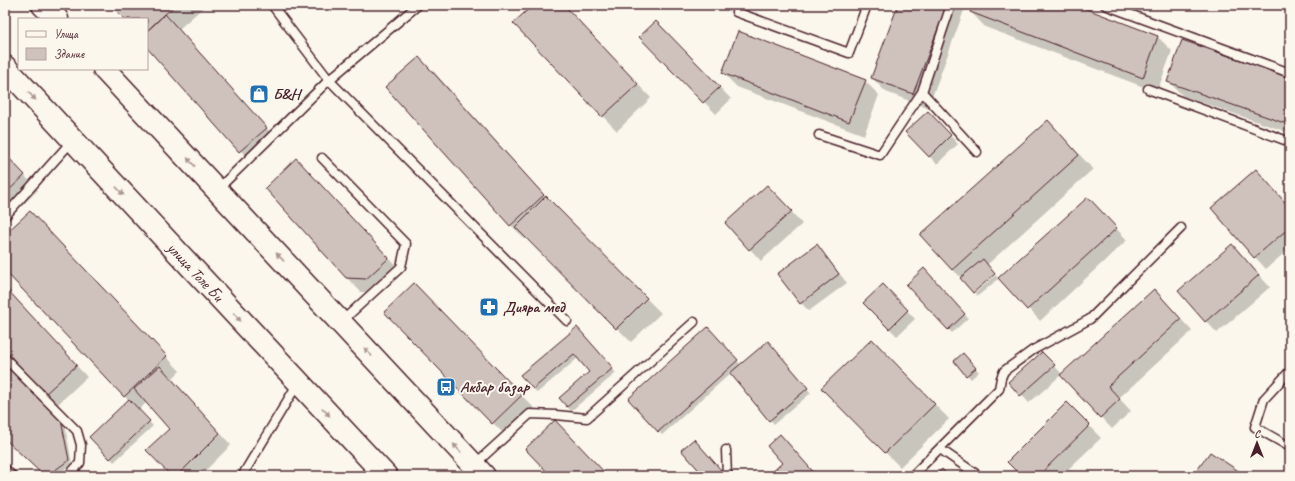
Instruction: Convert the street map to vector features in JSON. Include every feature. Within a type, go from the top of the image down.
[{"type":"main road","points":[[43,5],[56,18]]},
{"type":"main road","name":"улица Толе Би","points":[[5,67],[386,476]]},
{"type":"main road","points":[[105,70],[479,471]]},
{"type":"lane","points":[[272,5],[329,80],[567,321]]},
{"type":"lane","points":[[217,190],[329,80],[418,5]]},
{"type":"lane","points":[[736,12],[849,53],[867,5]]},
{"type":"lane","points":[[819,135],[880,155],[922,92],[951,5]]},
{"type":"lane","points":[[1105,5],[1290,74]]},
{"type":"lane","points":[[1148,89],[1290,142]]},
{"type":"lane","points":[[922,92],[977,152]]},
{"type":"lane","points":[[5,216],[72,140]]},
{"type":"lane","points":[[322,158],[406,244],[400,267],[340,322]]},
{"type":"lane","points":[[912,476],[999,390],[1004,370],[1033,350],[1090,320],[1181,228]]},
{"type":"lane","points":[[479,471],[530,414],[587,418],[694,322]]},
{"type":"lane","points":[[5,358],[77,431],[81,445],[80,463],[68,476]]},
{"type":"lane","points":[[1290,371],[1264,399],[1255,427],[1290,447]]},
{"type":"lane","points":[[243,476],[245,470],[299,383]]},
{"type":"lane","points":[[940,449],[979,476]]},
{"type":"lane","points":[[726,450],[727,476]]},
{"type":"lane","points":[[5,469],[12,476]]},
{"type":"building","points":[[110,5],[175,5],[148,30],[148,18],[123,18]]},
{"type":"building","points":[[533,5],[564,5],[638,84],[602,117],[513,23]]},
{"type":"building","points":[[898,5],[947,5],[913,94],[871,78]]},
{"type":"building","points":[[973,5],[1076,5],[1158,36],[1143,78],[970,12]]},
{"type":"building","points":[[165,14],[267,128],[239,152],[148,49],[148,30]]},
{"type":"building","points":[[656,21],[720,87],[703,103],[639,37]]},
{"type":"building","points":[[738,31],[866,80],[849,122],[722,73]]},
{"type":"building","points":[[1182,40],[1290,77],[1290,125],[1167,82]]},
{"type":"building","points":[[419,57],[544,195],[510,226],[385,87]]},
{"type":"building","points":[[928,111],[951,135],[929,157],[905,132]]},
{"type":"building","points":[[1048,120],[1079,155],[952,270],[920,235]]},
{"type":"building","points":[[5,154],[25,175],[5,194]]},
{"type":"building","points":[[296,158],[389,258],[366,279],[346,278],[265,188]]},
{"type":"building","points":[[1256,169],[1290,208],[1290,227],[1254,258],[1211,208]]},
{"type":"building","points":[[767,185],[792,211],[749,250],[725,223]]},
{"type":"building","points":[[546,196],[647,298],[616,329],[515,227]]},
{"type":"building","points":[[1088,197],[1117,228],[1027,310],[998,278]]},
{"type":"building","points":[[30,211],[167,356],[124,397],[5,271],[5,234]]},
{"type":"building","points":[[817,244],[839,274],[800,304],[777,274]]},
{"type":"building","points":[[1232,244],[1259,275],[1205,322],[1178,291]]},
{"type":"building","points":[[983,259],[995,274],[973,293],[960,278]]},
{"type":"building","points":[[924,268],[965,314],[948,330],[906,285]]},
{"type":"building","points":[[414,283],[522,395],[492,424],[384,312]]},
{"type":"building","points":[[883,284],[908,310],[889,329],[863,303]]},
{"type":"building","points":[[5,287],[77,365],[45,394],[5,350]]},
{"type":"building","points":[[1154,289],[1181,319],[1108,386],[1120,399],[1100,418],[1060,375]]},
{"type":"building","points":[[577,327],[613,368],[567,407],[559,398],[589,372],[574,354],[533,389],[520,375]]},
{"type":"building","points":[[708,327],[738,360],[658,432],[628,399]]},
{"type":"building","points":[[872,339],[935,404],[885,453],[821,388]]},
{"type":"building","points":[[768,341],[808,388],[769,421],[730,373]]},
{"type":"building","points":[[1042,352],[1055,365],[1020,396],[1008,382]]},
{"type":"building","points":[[963,353],[976,368],[966,376],[954,361]]},
{"type":"building","points":[[5,365],[61,420],[69,460],[47,476],[44,476],[5,439]]},
{"type":"building","points":[[160,366],[220,433],[177,476],[171,476],[146,450],[169,429],[134,389]]},
{"type":"building","points":[[129,399],[150,421],[110,459],[89,437]]},
{"type":"building","points":[[1067,402],[1090,425],[1038,476],[1021,476],[1007,462]]},
{"type":"building","points":[[555,420],[608,476],[551,476],[525,449]]},
{"type":"building","points":[[780,434],[817,476],[768,476],[782,463],[767,446]]},
{"type":"building","points":[[694,439],[721,470],[714,476],[704,476],[681,450]]},
{"type":"building","points":[[1210,452],[1246,476],[1193,476]]},
{"type":"building","points":[[942,469],[948,476],[935,476]]},
{"type":"place","name":"Б&Н","points":[[259,94]]},
{"type":"place","name":"Дияра мед","points":[[489,307]]},
{"type":"place","name":"Акбар базар","points":[[446,387]]}]
